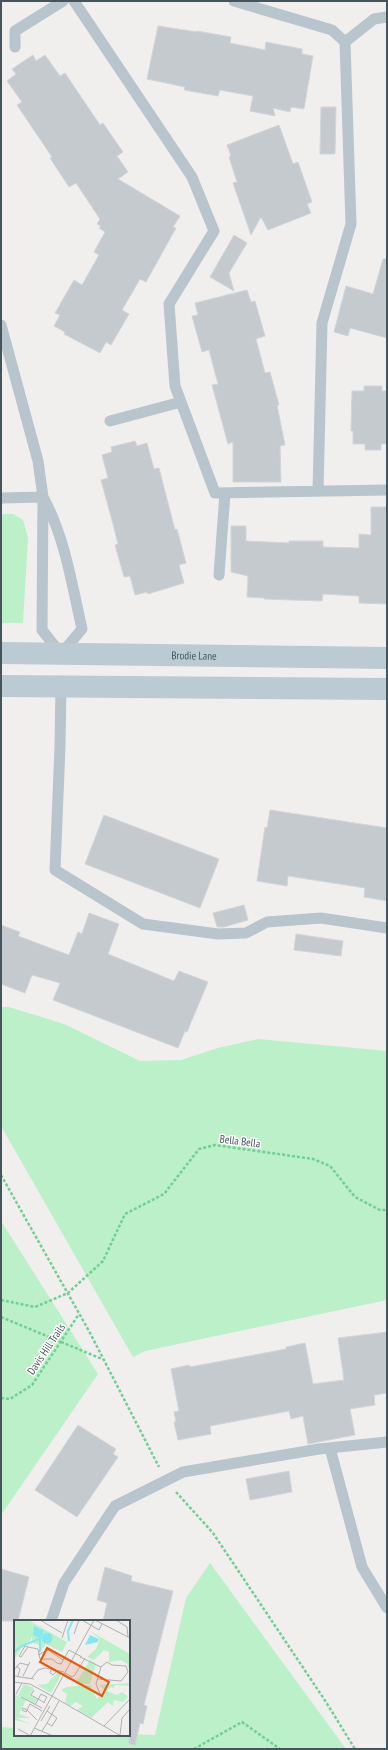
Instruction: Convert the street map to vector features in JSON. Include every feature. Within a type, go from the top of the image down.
[{"type":"main road","name":"Brodie Lane","points":[[1,653],[387,658]]},
{"type":"main road","points":[[61,686],[62,654]]},
{"type":"main road","points":[[1,686],[387,689]]},
{"type":"lane","points":[[15,47],[15,31],[63,1]]},
{"type":"lane","points":[[74,1],[192,177],[214,231],[169,304],[175,386],[215,493],[387,490]]},
{"type":"lane","points":[[234,1],[252,3],[332,30],[345,42],[351,224],[322,323],[318,492]]},
{"type":"lane","points":[[345,42],[374,19],[387,17]]},
{"type":"lane","points":[[1,325],[3,338],[38,461],[43,497],[42,630],[62,654],[82,629],[62,541],[51,511],[43,497]]},
{"type":"lane","points":[[110,421],[181,402]]},
{"type":"lane","points":[[219,575],[225,493]]},
{"type":"lane","points":[[1,498],[43,497]]},
{"type":"lane","points":[[61,686],[55,870],[143,924],[218,934],[246,934],[267,922],[320,918],[387,928]]},
{"type":"lane","points":[[51,1620],[64,1584],[115,1506],[183,1472],[330,1448],[387,1442]]},
{"type":"lane","points":[[330,1448],[362,1567],[387,1608]]},
{"type":"path","name":"Bella Bella","points":[[68,1293],[103,1261],[125,1214],[164,1194],[199,1149],[215,1145],[313,1159],[330,1166],[355,1197],[380,1210],[387,1210]]},
{"type":"path","points":[[1,1175],[80,1314],[166,1481],[213,1533],[356,1749]]},
{"type":"path","points":[[1,1300],[35,1307],[68,1293]]},
{"type":"path","name":"Davis Hill Trails","points":[[1,1398],[10,1399],[32,1385],[80,1314]]},
{"type":"path","points":[[1,1317],[103,1359]]},
{"type":"path","points":[[194,1749],[242,1722],[280,1749]]},
{"type":"green space","points":[[1,514],[13,514],[23,520],[28,538],[23,623],[1,623]]},
{"type":"green space","points":[[1,1007],[9,1007],[64,1024],[140,1061],[181,1060],[218,1048],[258,1039],[387,1051],[387,1300],[145,1351],[133,1357],[1,1126]]},
{"type":"green space","points":[[1,1221],[98,1374],[1,1515]]},
{"type":"green space","points":[[210,1563],[346,1749],[1,1749],[1,1727],[14,1728],[14,1736],[155,1735],[186,1598]]},
{"type":"building","points":[[158,26],[231,37],[230,43],[265,50],[266,42],[302,49],[302,54],[313,56],[304,109],[291,107],[290,112],[273,108],[275,116],[250,111],[253,96],[220,90],[218,96],[184,90],[185,87],[147,79]]},
{"type":"building","points":[[33,55],[36,61],[45,55],[60,76],[65,73],[100,125],[103,123],[123,152],[117,156],[128,172],[118,179],[180,216],[173,227],[176,228],[146,282],[140,279],[122,310],[129,314],[111,345],[106,342],[100,353],[64,334],[65,332],[54,326],[60,315],[55,313],[74,280],[82,285],[99,255],[94,252],[105,232],[99,228],[101,226],[97,224],[100,219],[76,183],[69,187],[50,158],[52,157],[17,105],[22,102],[7,81],[16,74],[12,69]]},
{"type":"building","points":[[321,107],[336,107],[335,154],[320,154]]},
{"type":"building","points":[[279,125],[293,164],[298,162],[312,202],[307,204],[311,213],[268,230],[261,217],[251,235],[233,183],[237,182],[229,157],[231,156],[227,145]]},
{"type":"building","points":[[234,235],[247,243],[229,273],[234,291],[210,277]]},
{"type":"building","points":[[383,259],[387,259],[387,338],[350,328],[348,336],[334,332],[346,286],[373,294]]},
{"type":"building","points":[[247,290],[251,302],[255,301],[265,336],[256,339],[265,373],[270,372],[279,405],[277,405],[285,445],[280,446],[281,482],[233,482],[233,442],[228,444],[212,385],[218,384],[209,350],[202,352],[192,316],[198,315],[195,303]]},
{"type":"building","points":[[364,386],[382,386],[382,391],[387,391],[387,444],[381,444],[381,450],[365,450],[365,444],[353,444],[353,431],[351,431],[352,391],[364,391]]},
{"type":"building","points":[[135,441],[137,446],[147,443],[154,469],[159,468],[175,530],[177,529],[186,563],[179,565],[184,583],[148,594],[147,592],[135,595],[130,576],[124,577],[115,545],[118,544],[101,480],[108,478],[102,455],[112,452],[111,447]]},
{"type":"building","points":[[371,507],[387,507],[387,604],[359,603],[359,596],[323,594],[322,601],[247,597],[248,576],[231,572],[231,526],[246,526],[246,541],[289,543],[289,541],[323,541],[323,547],[359,548],[359,534],[371,535]]},
{"type":"building","points":[[270,810],[387,828],[387,901],[364,897],[365,888],[288,876],[287,886],[257,881],[265,827],[267,828]]},
{"type":"building","points":[[104,815],[219,859],[200,908],[85,864]]},
{"type":"building","points":[[244,905],[248,920],[224,927],[217,927],[213,913]]},
{"type":"building","points":[[89,913],[119,924],[108,954],[174,981],[179,971],[208,982],[187,1032],[185,1031],[178,1048],[53,1000],[60,983],[32,975],[25,993],[1,984],[1,925],[20,932],[18,936],[69,955],[78,932],[82,934]]},
{"type":"building","points":[[296,934],[343,941],[341,956],[294,950]]},
{"type":"building","points":[[387,1332],[387,1393],[374,1395],[375,1405],[350,1409],[355,1435],[308,1444],[303,1416],[291,1419],[289,1411],[210,1426],[211,1434],[178,1440],[174,1422],[176,1422],[174,1412],[179,1411],[171,1369],[189,1365],[190,1367],[286,1349],[286,1347],[305,1343],[313,1384],[344,1380],[338,1338]]},
{"type":"building","points":[[78,1425],[116,1449],[113,1454],[118,1457],[77,1517],[35,1490]]},
{"type":"building","points":[[289,1471],[292,1492],[250,1500],[246,1479]]},
{"type":"building","points":[[105,1567],[132,1576],[131,1581],[173,1591],[144,1705],[147,1706],[143,1724],[140,1723],[135,1745],[129,1744],[130,1620],[103,1620],[107,1603],[97,1600]]},
{"type":"building","points":[[1,1569],[29,1577],[18,1620],[1,1621]]}]
